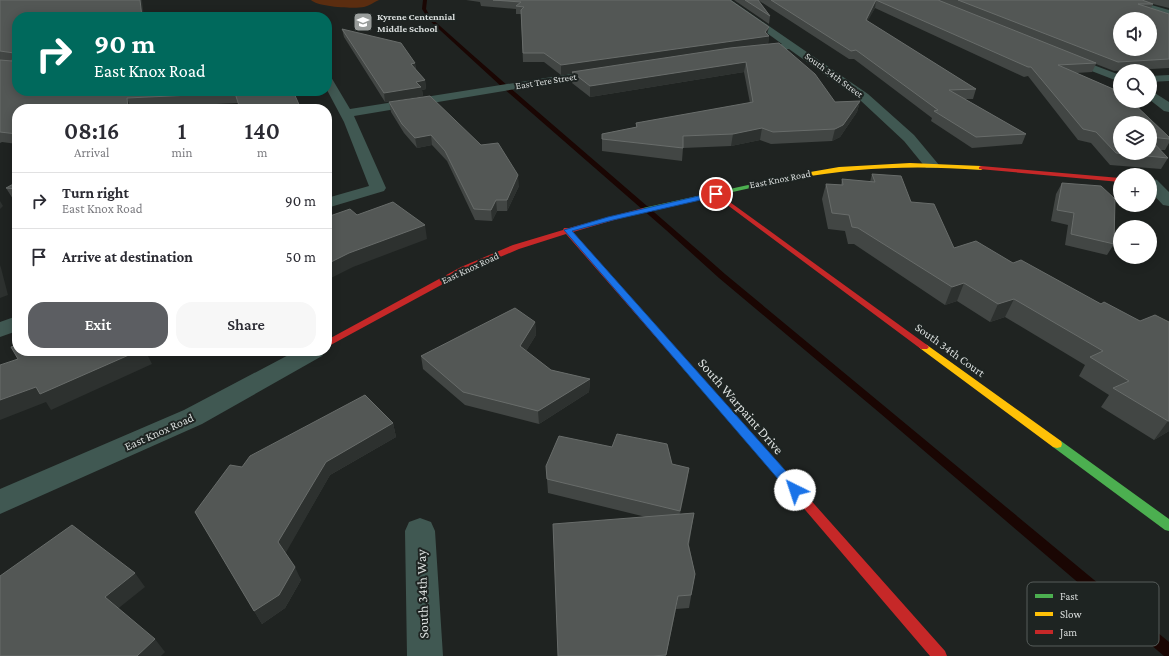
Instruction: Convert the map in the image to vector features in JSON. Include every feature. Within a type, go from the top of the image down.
[{"type":"street","name":"South 34th Street","points":[[725,0],[864,97],[909,138],[931,166]]},
{"type":"street","points":[[1125,0],[1169,13]]},
{"type":"street","points":[[742,51],[793,46]]},
{"type":"street","points":[[1055,53],[1113,76]]},
{"type":"street","name":"East Tere Street","points":[[347,113],[615,70]]},
{"type":"street","points":[[1157,79],[1169,78]]},
{"type":"street","points":[[332,88],[347,113],[378,188],[332,202]]},
{"type":"street","points":[[1157,99],[1169,108]]},
{"type":"street","name":"East Knox Road","points":[[332,341],[464,269],[516,247],[611,218],[745,186],[816,172],[895,165],[959,166],[1113,179]]},
{"type":"street","points":[[1157,183],[1169,184]]},
{"type":"street","points":[[1157,190],[1169,201]]},
{"type":"street","name":"South 34th Court","points":[[716,194],[1169,526]]},
{"type":"street","name":"South Warpaint Drive","points":[[568,230],[940,656]]},
{"type":"street","points":[[0,330],[12,326]]},
{"type":"street","name":"East Knox Road","points":[[0,502],[192,417],[305,356]]},
{"type":"street","name":"South 34th Way","points":[[420,531],[425,656]]},
{"type":"shaded area","points":[[311,0],[379,0],[366,6],[352,8],[328,6]]},
{"type":"building","points":[[0,0],[140,0],[141,12],[12,12],[12,53],[0,51]]},
{"type":"building","points":[[493,0],[730,0],[769,27],[765,32],[769,36],[561,65],[544,53],[523,53],[521,10],[524,7],[516,6],[521,2]]},
{"type":"building","points":[[745,0],[758,0],[770,16]]},
{"type":"building","points":[[771,0],[876,0],[866,20],[976,89],[949,90],[1026,134],[976,137],[934,111],[938,110],[856,50],[851,51]]},
{"type":"building","points":[[876,0],[938,0],[1096,63],[1058,65],[1113,89],[1113,108],[1138,108],[1147,116],[1113,116],[1113,150],[1096,132],[1083,129],[1031,67]]},
{"type":"building","points":[[958,0],[1142,0],[1153,4],[1138,4],[1169,14],[1169,59],[1118,62]]},
{"type":"building","points":[[342,29],[401,43],[415,63],[411,64],[425,80],[416,82],[421,87],[384,93]]},
{"type":"building","points":[[779,43],[815,74],[835,102],[860,101],[843,125],[835,129],[773,132],[762,128],[733,134],[683,136],[683,148],[602,139],[602,134],[637,127],[636,123],[753,102],[746,62],[590,86],[572,72],[730,48]]},
{"type":"building","points":[[0,60],[12,61],[12,96],[170,96],[127,98],[128,104],[12,104],[12,133],[0,132]]},
{"type":"building","points":[[236,96],[295,96],[299,104],[238,104]]},
{"type":"building","points":[[430,96],[481,145],[498,143],[518,175],[507,200],[496,200],[491,210],[474,209],[445,151],[431,135],[415,138],[402,124],[389,102]]},
{"type":"building","points":[[1157,126],[1169,137],[1169,139],[1157,138]]},
{"type":"building","points":[[1157,146],[1168,158],[1157,157]]},
{"type":"building","points":[[872,174],[901,176],[911,202],[934,204],[954,248],[976,241],[1013,263],[1021,260],[1101,304],[1104,302],[1140,321],[1155,315],[1169,322],[1169,421],[1113,388],[1129,381],[1090,357],[1103,351],[1014,299],[998,304],[964,283],[952,287],[858,228],[852,227],[849,215],[832,213],[826,184],[843,185],[842,179],[875,182]]},
{"type":"building","points":[[1062,183],[1101,186],[1113,197],[1113,212],[1115,212],[1115,220],[1113,220],[1113,244],[1071,234],[1074,213],[1057,210]]},
{"type":"building","points":[[12,185],[12,189],[6,188]]},
{"type":"building","points":[[393,202],[425,225],[349,253],[332,262],[332,215],[350,209],[357,215]]},
{"type":"building","points":[[515,308],[535,322],[520,346],[551,370],[590,379],[538,411],[463,392],[421,356]]},
{"type":"building","points":[[16,356],[127,356],[40,394],[36,387],[0,400],[0,365],[18,359]]},
{"type":"building","points":[[365,395],[393,423],[326,462],[278,542],[295,567],[279,595],[254,611],[195,512],[230,465],[242,467],[250,456]]},
{"type":"building","points":[[617,434],[667,444],[672,464],[689,468],[680,511],[547,479],[546,466],[559,436],[612,447]]},
{"type":"building","points":[[694,513],[688,544],[695,574],[691,595],[678,596],[666,655],[558,656],[553,524]]},
{"type":"building","points":[[72,525],[135,573],[105,597],[155,639],[137,656],[0,656],[0,576]]},
{"type":"waterway","points":[[425,0],[424,9],[430,19],[505,87],[669,228],[722,276],[1087,582]]},
{"type":"waterway","points":[[1159,643],[1169,651]]},
{"type":"traffic: fast","points":[[643,210],[793,177]]},
{"type":"traffic: fast","points":[[684,364],[787,481]]},
{"type":"traffic: fast","points":[[1057,444],[1169,526]]},
{"type":"traffic: slow","points":[[793,177],[839,169],[886,165],[934,165],[981,168]]},
{"type":"traffic: slow","points":[[924,347],[1057,444]]},
{"type":"traffic: jam","points":[[981,168],[1113,179]]},
{"type":"traffic: jam","points":[[716,194],[924,347]]},
{"type":"traffic: jam","points":[[332,341],[464,269],[516,247],[611,218],[643,210]]},
{"type":"traffic: jam","points":[[567,230],[684,364]]},
{"type":"traffic: jam","points":[[787,481],[940,656]]},
{"type":"place","name":"Kyrene Centennial Middle School","points":[[363,22]]},
{"type":"route","points":[[716,194],[611,218],[568,230],[795,490]]}]
